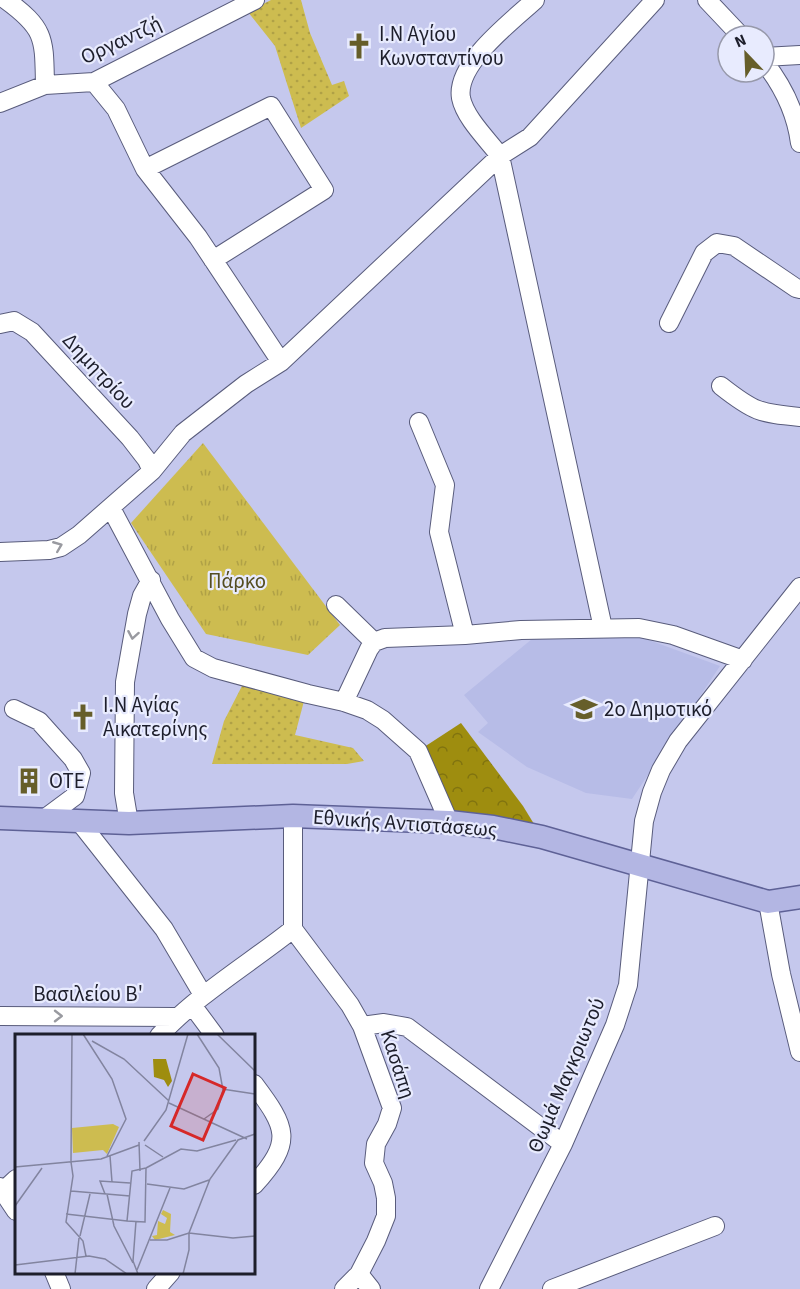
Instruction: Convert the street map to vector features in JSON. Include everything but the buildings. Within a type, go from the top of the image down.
[{"type":"main road","name":"Εθνικής Αντιστάσεως","points":[[0,818],[129,823],[293,816],[449,822],[493,827],[542,837],[768,902],[800,897]]},
{"type":"street","points":[[6,0],[22,11],[40,34],[44,44],[45,85]]},
{"type":"street","name":"Οργαντζή","points":[[0,103],[45,85],[94,82],[255,0]]},
{"type":"street","points":[[534,0],[476,56],[463,78],[461,98],[471,120],[500,156],[603,628]]},
{"type":"street","points":[[0,552],[31,552],[61,547],[111,508],[152,471],[183,433],[246,384],[281,362],[500,156],[530,136],[654,0]]},
{"type":"street","points":[[707,0],[730,24]]},
{"type":"street","points":[[776,56],[800,55]]},
{"type":"street","points":[[776,78],[797,122],[800,143]]},
{"type":"street","points":[[94,82],[116,109],[145,169],[198,237],[281,362]]},
{"type":"street","points":[[145,169],[271,106],[324,190],[213,260]]},
{"type":"street","points":[[669,323],[704,252],[717,243],[734,246],[800,289]]},
{"type":"street","name":"Δημητρίου","points":[[0,324],[14,321],[32,332],[130,438],[147,460],[152,471]]},
{"type":"street","points":[[721,386],[745,406],[760,412],[800,417]]},
{"type":"street","points":[[419,422],[445,485],[440,532],[465,635]]},
{"type":"street","points":[[111,508],[170,619],[194,658],[213,668],[344,702],[367,710],[383,720],[418,751],[449,822]]},
{"type":"street","points":[[129,823],[124,794],[125,682],[136,614],[151,580]]},
{"type":"street","name":"Θωμά Μαγκριωτού","points":[[489,1289],[563,1144],[615,1024],[628,985],[644,821],[661,770],[678,741],[800,587]]},
{"type":"street","points":[[336,605],[374,642]]},
{"type":"street","points":[[344,702],[374,642],[385,638],[521,630],[639,628],[673,635],[744,660]]},
{"type":"street","points":[[14,710],[39,721],[73,759],[81,773],[75,796],[44,819]]},
{"type":"street","points":[[160,1034],[175,1017],[293,929],[293,816]]},
{"type":"street","points":[[78,820],[164,929],[215,1034]]},
{"type":"street","points":[[768,902],[781,974],[800,1052]]},
{"type":"street","name":"Κασάπη","points":[[293,929],[350,1005],[362,1026],[392,1108],[387,1124],[376,1144],[374,1163],[387,1198],[386,1216],[359,1274],[344,1289]]},
{"type":"street","name":"Βασιλείου Β'","points":[[0,1016],[175,1017]]},
{"type":"street","points":[[362,1026],[384,1023],[407,1027],[563,1144]]},
{"type":"street","points":[[255,1085],[272,1109],[283,1130],[282,1142],[277,1155],[255,1184]]},
{"type":"street","points":[[15,1180],[1,1191],[15,1210]]},
{"type":"street","points":[[552,1289],[715,1226]]},
{"type":"street","points":[[55,1274],[61,1289]]},
{"type":"street","points":[[156,1289],[169,1274]]},
{"type":"street","points":[[359,1274],[371,1289]]},
{"type":"shaded area","name":"2ο Δημοτικό","points":[[635,635],[720,666],[632,799],[586,793],[527,767],[478,732],[488,723],[464,695],[532,639]]},
{"type":"green space","points":[[271,0],[301,0],[310,33],[332,85],[344,81],[349,96],[301,128],[275,46],[248,12]]},
{"type":"green space","name":"Πάρκο","points":[[203,443],[340,625],[308,655],[206,634],[131,523]]},
{"type":"green space","points":[[244,682],[304,701],[295,735],[353,748],[364,761],[347,764],[212,764],[224,721]]},
{"type":"green space","points":[[461,723],[523,806],[542,837],[449,822],[418,751]]},
{"type":"place","name":"Ι.Ν Αγίου Κωνσταντίνου","points":[[359,46]]},
{"type":"place","name":"2ο Δημοτικό","points":[[584,709]]},
{"type":"place","name":"Ι.Ν Αγίας Αικατερίνης","points":[[83,717]]},
{"type":"place","name":"ΟΤΕ","points":[[29,781]]}]
